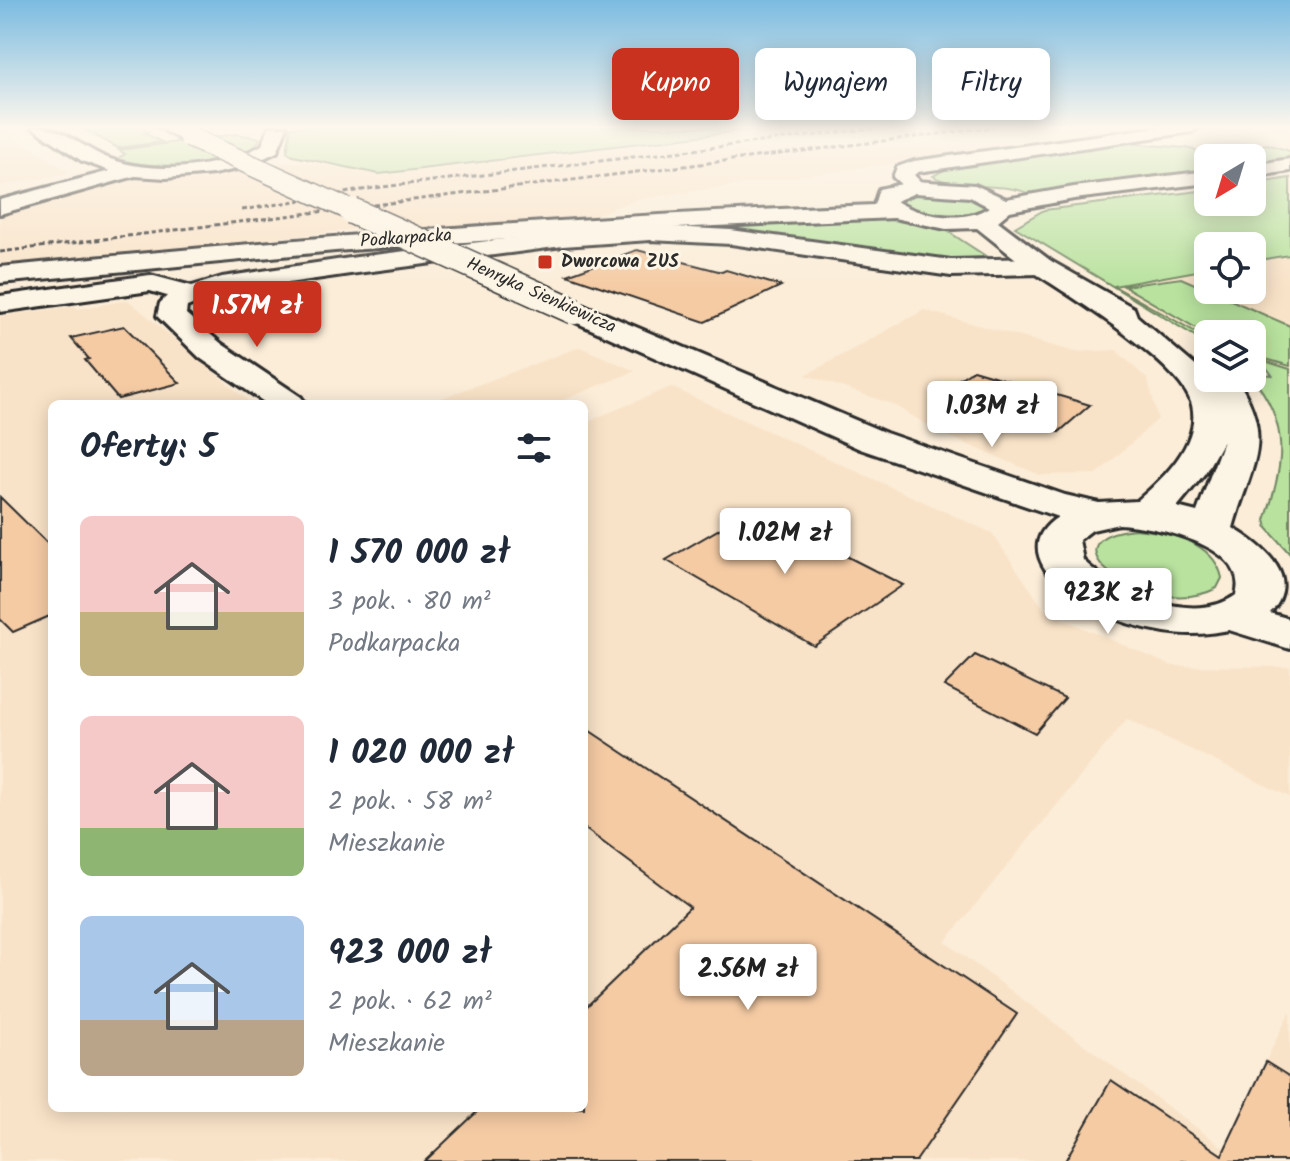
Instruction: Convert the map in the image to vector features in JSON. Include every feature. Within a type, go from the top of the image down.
[{"type":"main road","points":[[7,202],[90,181]]},
{"type":"main road","name":"Henryka Sienkiewicza","points":[[287,181],[873,441],[1025,520],[1058,541]]},
{"type":"main road","points":[[908,181],[915,187]]},
{"type":"main road","points":[[994,200],[998,214],[970,221],[912,217],[889,205],[894,191],[915,187],[947,187],[994,200],[1173,181]]},
{"type":"main road","name":"Podkarpacka","points":[[0,275],[320,245],[889,205]]},
{"type":"main road","points":[[970,221],[993,240],[1014,247],[1097,300],[1145,324],[1194,357]]},
{"type":"main road","points":[[283,400],[211,351],[171,316],[174,303],[222,285],[563,239],[650,233],[731,237],[951,268],[1042,266]]},
{"type":"main road","points":[[0,304],[150,283],[193,294]]},
{"type":"main road","points":[[1097,300],[1175,360],[1209,402],[1210,430],[1204,442],[1173,489],[1147,513]]},
{"type":"main road","points":[[1211,532],[1218,503],[1234,469],[1244,434],[1237,401],[1230,392]]},
{"type":"main road","name":"Henryka Sienkiewicza","points":[[873,441],[1051,503],[1094,514],[1147,513],[1211,532],[1248,558],[1258,573],[1261,602]]},
{"type":"main road","points":[[1094,514],[1076,520],[1064,529],[1058,541],[1060,558],[1073,577],[1097,594],[1166,618],[1202,621],[1261,602],[1290,634]]},
{"type":"shaded area","points":[[0,181],[26,181],[0,186]]},
{"type":"shaded area","points":[[127,181],[765,181],[637,199],[590,217],[376,232],[369,228],[0,268],[0,212]]},
{"type":"shaded area","points":[[1290,255],[1290,369],[1266,361],[1266,320],[1194,320],[1194,331],[1113,286],[1194,272],[1194,304],[1266,304],[1266,259]]},
{"type":"shaded area","points":[[128,300],[247,400],[48,400],[48,1112],[588,1112],[588,421],[671,387],[992,533],[1046,612],[1172,666],[1290,667],[1290,797],[1127,719],[945,942],[1224,1148],[1290,1011],[1290,1161],[0,1161],[0,316],[74,306],[78,309]]},
{"type":"shaded area","points":[[924,310],[1075,352],[1116,350],[1148,380],[1158,419],[1097,474],[1040,475],[943,434],[892,404],[806,375]]},
{"type":"shaded area","points":[[580,347],[635,371],[563,400],[437,400]]},
{"type":"green space","points":[[944,181],[1140,181],[1027,193]]},
{"type":"green space","points":[[1290,181],[1290,255],[1266,259],[1266,232],[1194,232],[1194,272],[1114,286],[1194,331],[1194,336],[1015,227],[1044,210],[1194,192],[1194,216],[1266,216],[1266,182]]},
{"type":"green space","points":[[915,192],[964,195],[988,207],[985,211],[964,215],[928,216],[907,208],[899,201]]},
{"type":"green space","points":[[879,214],[961,230],[949,232],[987,257],[961,261],[645,227]]},
{"type":"green space","points":[[1181,278],[1194,284],[1194,304],[1240,304],[1290,326],[1290,366],[1266,359],[1266,320],[1194,320],[1194,327],[1124,286]]},
{"type":"green space","points":[[1266,361],[1290,369],[1290,554],[1267,528],[1265,520],[1280,463],[1278,428],[1263,392],[1266,392],[1266,374],[1272,375]]},
{"type":"green space","points":[[1135,529],[1175,536],[1200,547],[1217,565],[1222,578],[1217,588],[1190,596],[1162,595],[1135,587],[1113,575],[1099,561],[1096,547],[1107,536]]},
{"type":"building","points":[[637,250],[781,286],[705,322],[567,275]]},
{"type":"building","points":[[124,326],[180,383],[118,399],[71,338]]},
{"type":"building","points":[[973,370],[1090,405],[1059,432],[938,393]]},
{"type":"building","points":[[0,497],[48,544],[48,617],[13,632],[0,619]]},
{"type":"building","points":[[754,509],[903,585],[814,646],[666,560]]},
{"type":"building","points":[[975,655],[1065,698],[1035,733],[944,686]]},
{"type":"building","points":[[588,730],[1017,1014],[916,1161],[425,1161],[477,1112],[588,1112],[588,1005],[690,907],[588,831]]},
{"type":"building","points":[[1266,1062],[1290,1077],[1290,1161],[1065,1161],[1111,1080],[1222,1155]]},
{"type":"railway","points":[[242,210],[431,181]]},
{"type":"railway","points":[[0,252],[563,181]]},
{"type":"place","name":"Dworcowa ZUS","points":[[545,262]]}]
